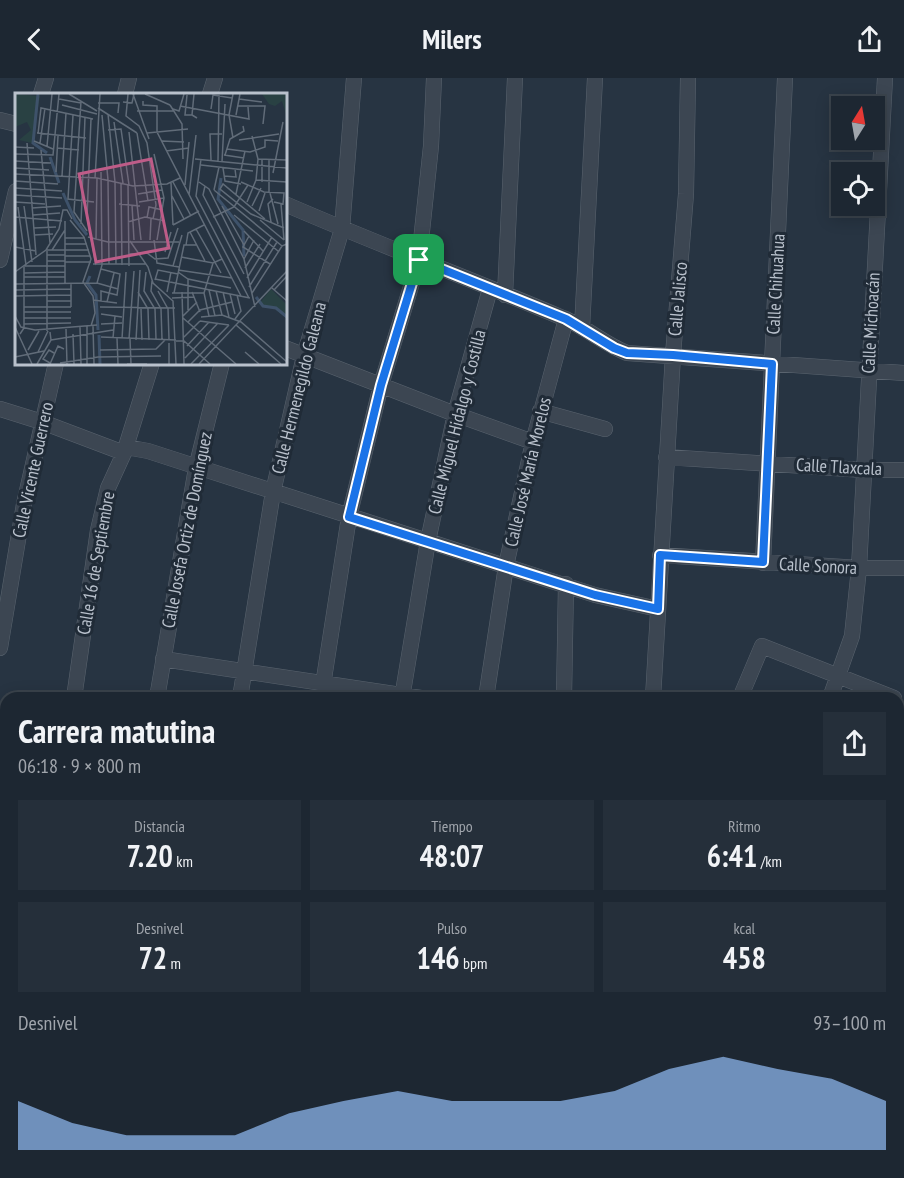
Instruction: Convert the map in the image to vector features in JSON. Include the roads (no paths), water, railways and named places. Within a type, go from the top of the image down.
[{"type":"street","points":[[41,93],[46,78]]},
{"type":"street","points":[[125,93],[129,78]]},
{"type":"street","points":[[210,93],[215,78]]},
{"type":"street","name":"Calle Hermenegildo Galeana","points":[[241,692],[273,492],[304,356],[342,229],[354,78]]},
{"type":"street","points":[[322,690],[349,517],[381,385],[419,260],[431,146],[434,78]]},
{"type":"street","points":[[505,295],[515,78]]},
{"type":"street","points":[[582,328],[595,78]]},
{"type":"street","name":"Calle Jalisco","points":[[652,692],[666,457],[686,194],[688,78]]},
{"type":"street","name":"Calle Chihuahua","points":[[763,562],[785,78]]},
{"type":"street","name":"Calle Michoacán","points":[[832,692],[852,636],[859,568],[885,78]]},
{"type":"street","points":[[0,120],[15,124]]},
{"type":"street","points":[[0,260],[7,242],[15,197]]},
{"type":"street","points":[[286,204],[566,319],[614,348],[627,353],[904,373]]},
{"type":"street","name":"Calle Miguel Hidalgo y Costilla","points":[[404,692],[429,541],[455,414],[490,289]]},
{"type":"street","name":"Calle José María Morelos","points":[[487,692],[506,566],[540,411],[566,319]]},
{"type":"street","points":[[286,348],[455,414],[533,441]]},
{"type":"street","name":"Calle Vicente Guerrero","points":[[0,648],[24,504],[56,364]]},
{"type":"street","name":"Calle 16 de Septiembre","points":[[75,692],[99,530],[108,488],[125,450],[152,364]]},
{"type":"street","name":"Calle Josefa Ortiz de Domínguez","points":[[158,692],[196,468],[222,364]]},
{"type":"street","points":[[0,409],[125,450],[148,452],[595,595],[658,609]]},
{"type":"street","points":[[540,411],[605,429]]},
{"type":"street","name":"Calle Tlaxcala","points":[[666,457],[863,470],[904,470]]},
{"type":"street","name":"Calle Sonora","points":[[660,555],[859,568],[904,568]]},
{"type":"street","points":[[564,692],[566,584]]},
{"type":"street","points":[[743,692],[762,646],[879,692]]},
{"type":"street","points":[[163,659],[244,672],[322,690],[349,692]]}]
